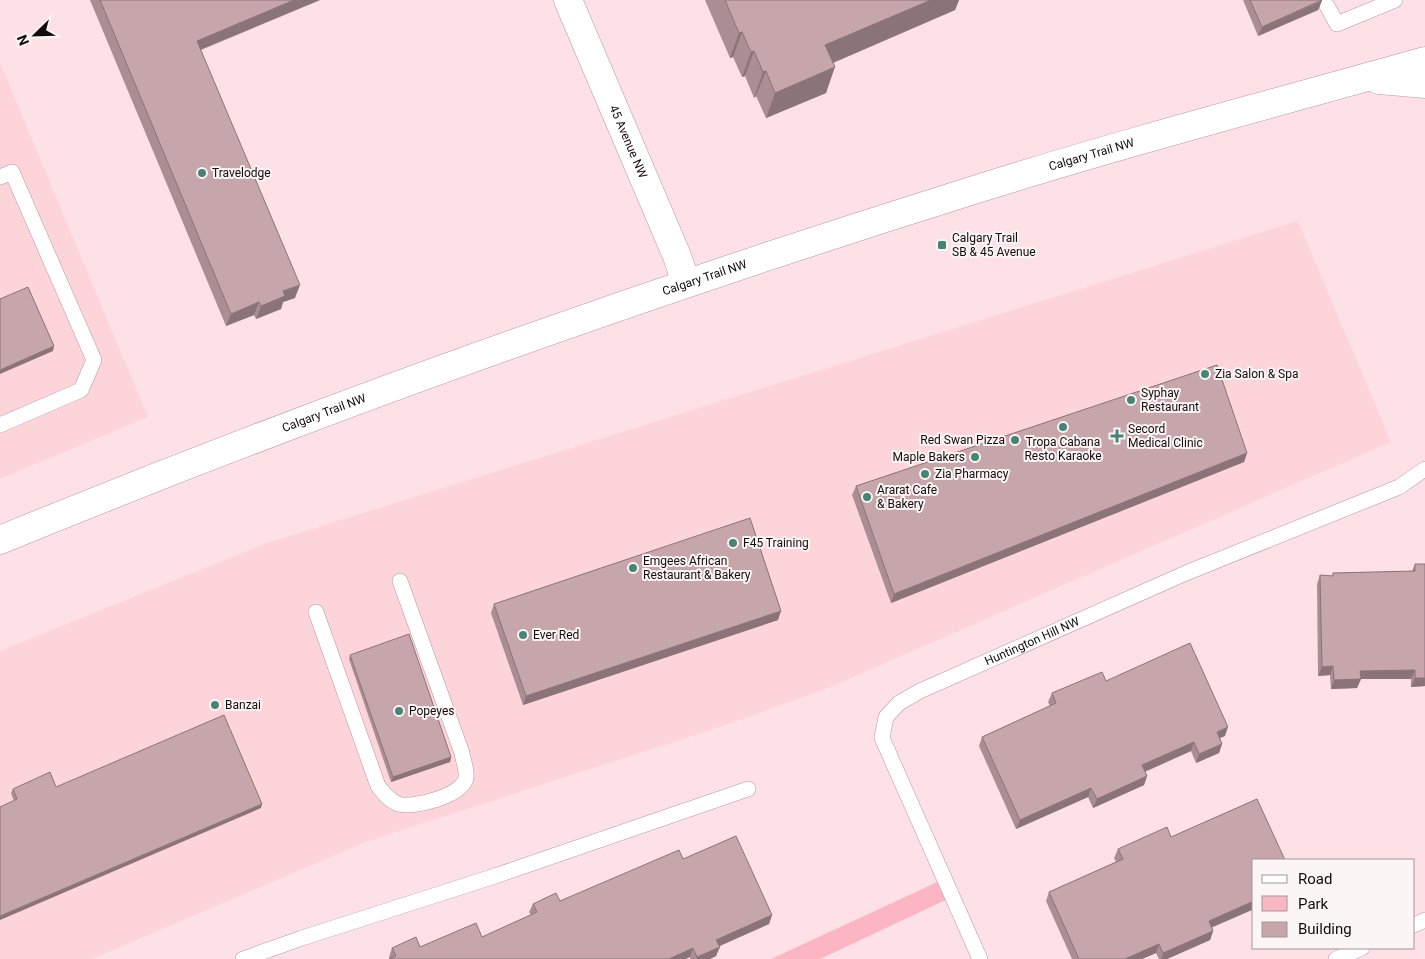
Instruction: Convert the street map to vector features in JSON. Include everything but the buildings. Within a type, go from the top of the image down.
[{"type":"main road","name":"45 Avenue NW","points":[[568,0],[677,256],[686,283]]},
{"type":"main road","name":"Calgary Trail NW","points":[[0,540],[213,454],[686,283],[978,189],[1425,61]]},
{"type":"main road","points":[[1363,78],[1425,84]]},
{"type":"lane","points":[[1327,6],[1337,24],[1395,0]]},
{"type":"lane","points":[[0,177],[12,172],[94,360],[81,390],[0,425]]},
{"type":"lane","name":"Huntington Hill NW","points":[[980,959],[882,738],[886,717],[898,703],[920,691],[1186,573],[1399,487],[1425,469]]},
{"type":"lane","points":[[316,612],[378,786],[386,797],[399,804],[416,805],[453,793],[463,787],[466,777],[462,753],[400,581]]},
{"type":"lane","points":[[243,959],[492,877],[748,789]]},
{"type":"lane","points":[[1336,959],[1360,949]]},
{"type":"shaded area","points":[[0,63],[148,417],[0,479]]},
{"type":"shaded area","points":[[1298,221],[1391,442],[828,688],[732,723],[368,841],[92,959],[0,959],[0,651],[264,544]]},
{"type":"green space","points":[[944,879],[952,897],[820,959],[771,959]]},
{"type":"place","name":"Travelodge","points":[[202,173]]},
{"type":"place","name":"Calgary Trail SB & 45 Avenue","points":[[942,245]]},
{"type":"place","name":"Zia Salon & Spa","points":[[1205,374]]},
{"type":"place","name":"Syphay Restaurant","points":[[1131,400]]},
{"type":"place","name":"Tropa Cabana Resto Karaoke","points":[[1063,427]]},
{"type":"place","name":"Secord Medical Clinic","points":[[1117,436]]},
{"type":"place","name":"Red Swan Pizza","points":[[1015,440]]},
{"type":"place","name":"Maple Bakers","points":[[975,457]]},
{"type":"place","name":"Zia Pharmacy","points":[[925,474]]},
{"type":"place","name":"Ararat Cafe & Bakery","points":[[867,497]]},
{"type":"place","name":"F45 Training","points":[[733,543]]},
{"type":"place","name":"Emgees African Restaurant & Bakery","points":[[633,568]]},
{"type":"place","name":"Ever Red","points":[[523,635]]},
{"type":"place","name":"Banzai","points":[[215,705]]},
{"type":"place","name":"Popeyes","points":[[399,711]]}]
